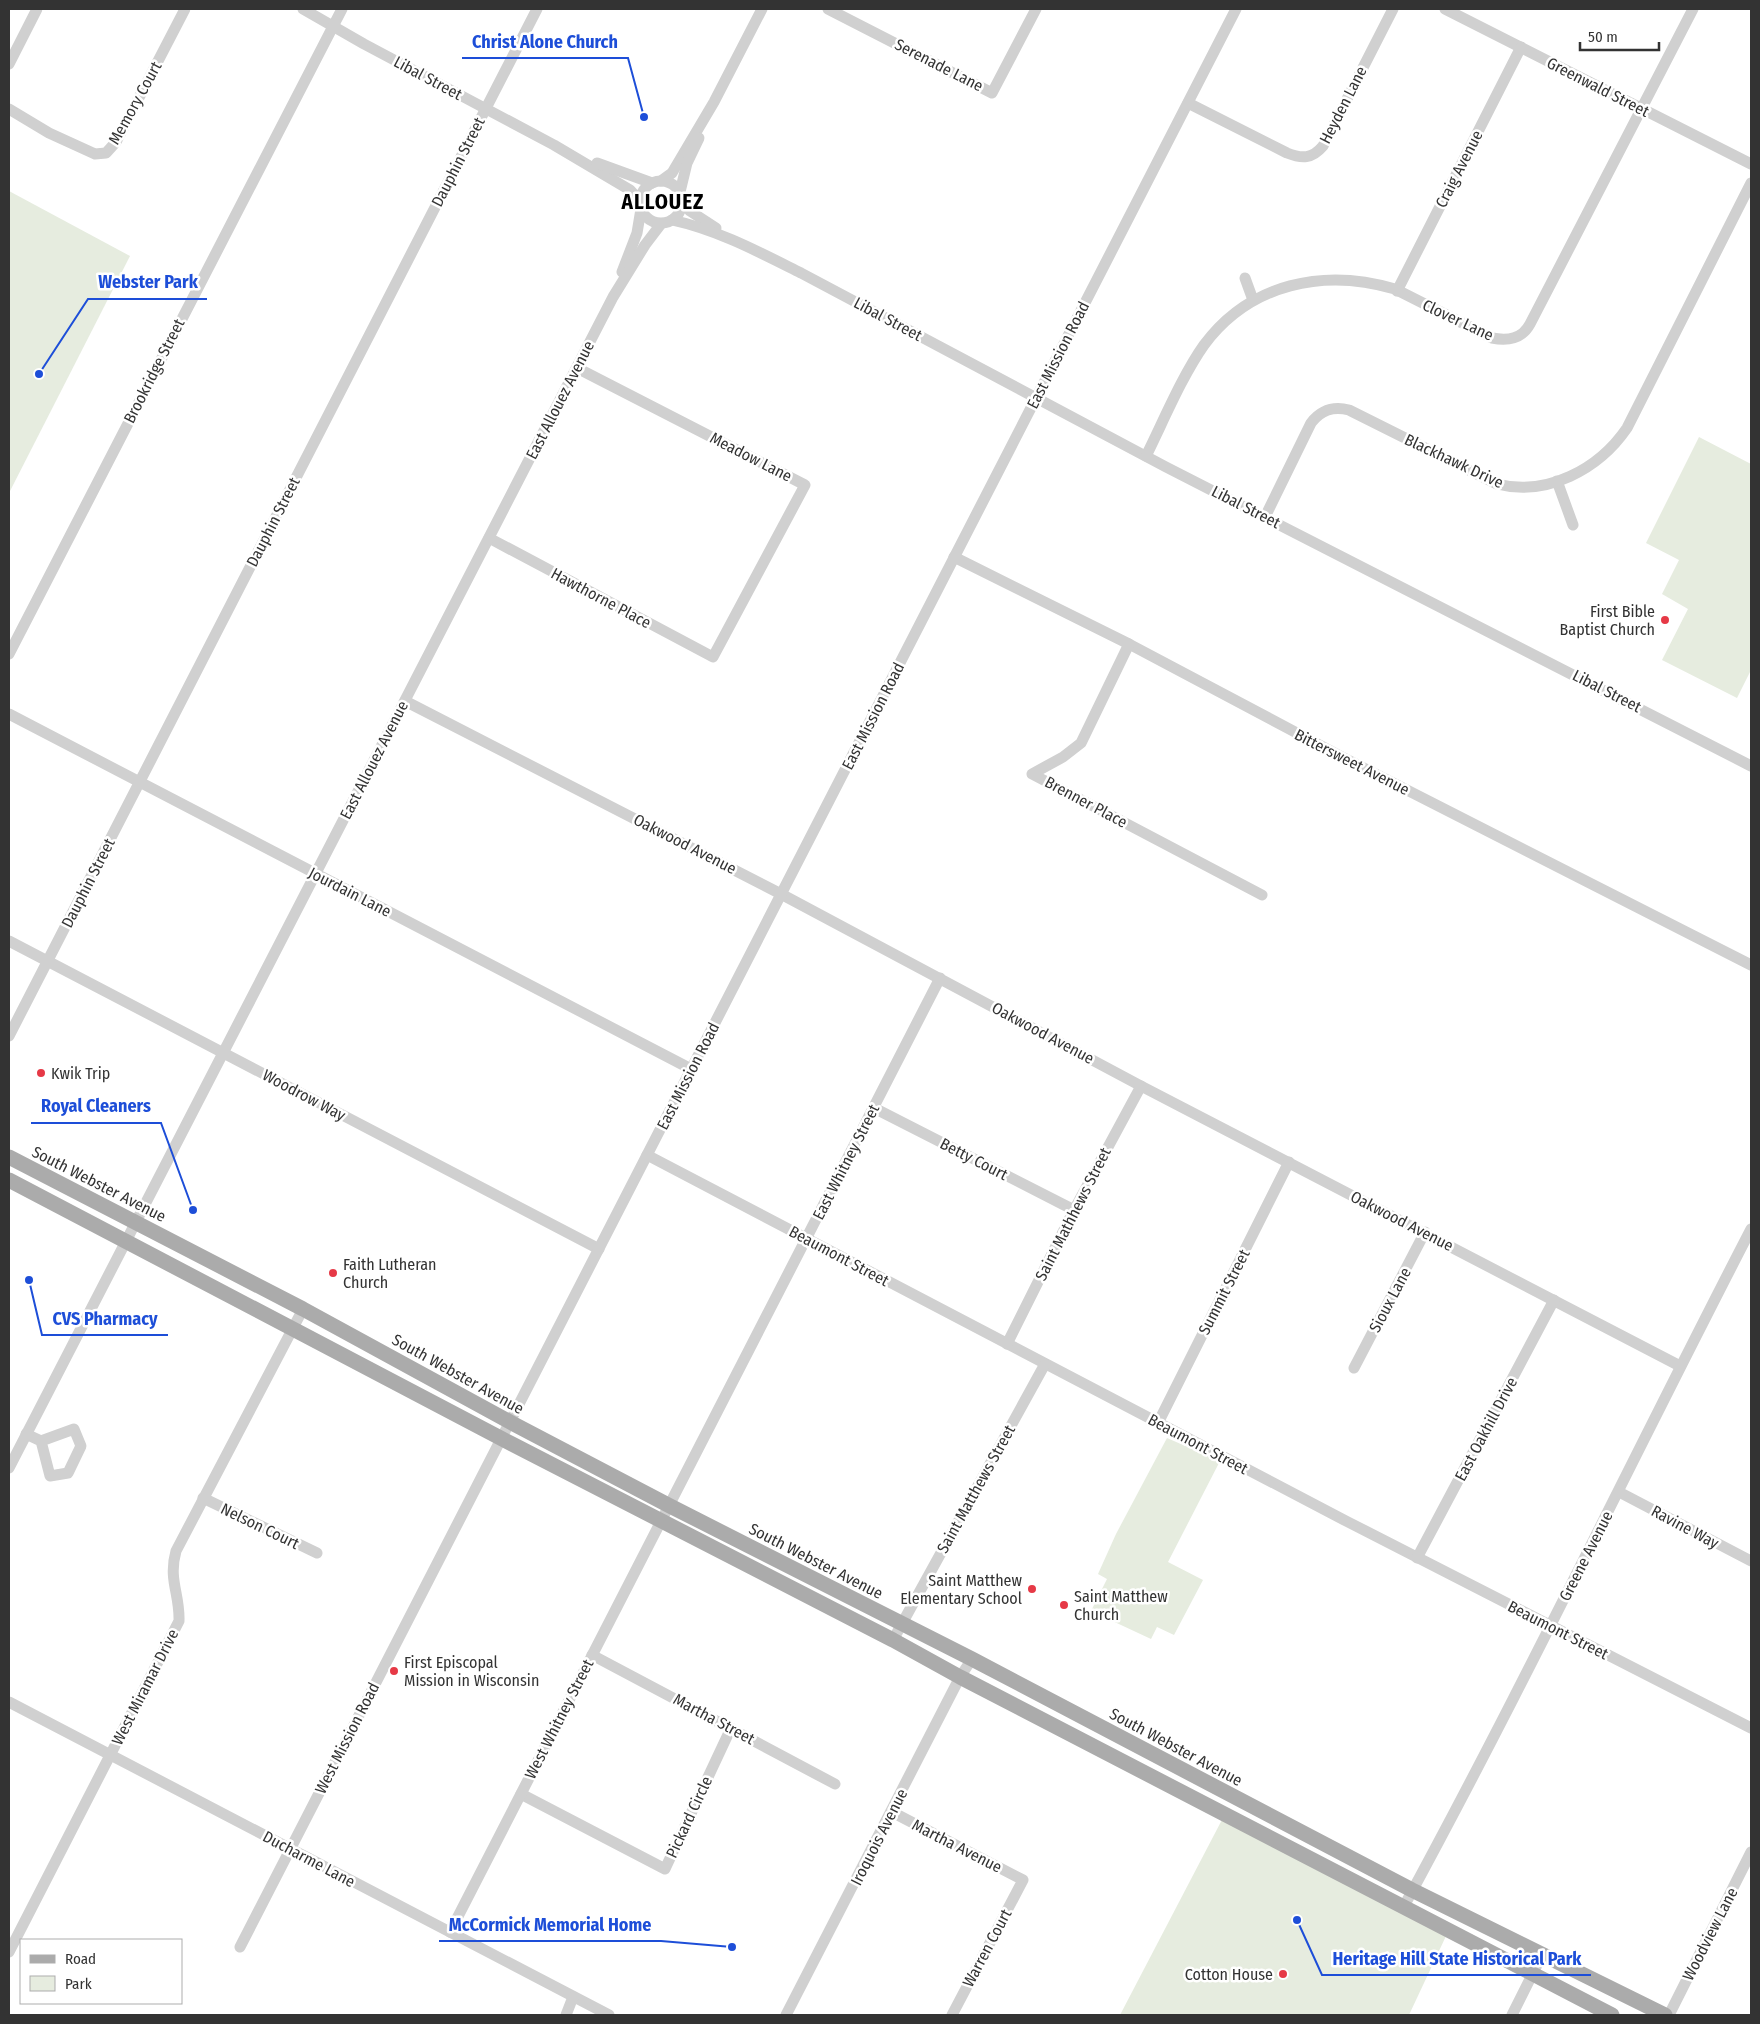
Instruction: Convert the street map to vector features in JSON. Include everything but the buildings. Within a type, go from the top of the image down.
[{"type":"main road","name":"South Webster Avenue","points":[[9,1157],[303,1309],[510,1422],[670,1506],[972,1659],[1412,1890],[1665,2015]]},
{"type":"main road","points":[[9,1180],[1403,1908],[1612,2015]]},
{"type":"street","points":[[9,64],[37,9]]},
{"type":"street","name":"Memory Court","points":[[9,109],[49,133],[95,154],[106,153],[116,142],[184,9]]},
{"type":"street","name":"Libal Street","points":[[302,9],[554,145],[630,190],[640,205]]},
{"type":"street","name":"Brookridge Street","points":[[9,654],[342,9]]},
{"type":"street","name":"Dauphin Street","points":[[9,1036],[537,9]]},
{"type":"street","points":[[714,102],[708,120],[688,163],[681,195],[680,211],[667,222],[648,219],[640,205],[646,187],[672,173],[702,119],[714,102],[762,9]]},
{"type":"street","name":"Serenade Lane","points":[[828,9],[992,93],[1036,9]]},
{"type":"street","name":"East Mission Road","points":[[510,1422],[1236,9]]},
{"type":"street","name":"Heyden Lane","points":[[1188,103],[1287,154],[1300,158],[1314,155],[1323,146],[1393,9]]},
{"type":"street","name":"Greenwald Street","points":[[1445,9],[1751,164]]},
{"type":"street","name":"Clover Lane","points":[[1146,456],[1190,368],[1204,346],[1224,324],[1253,300],[1284,287],[1318,280],[1362,281],[1397,290],[1492,338],[1508,339],[1522,335],[1530,324],[1693,9]]},
{"type":"street","name":"Craig Avenue","points":[[1397,290],[1521,47]]},
{"type":"street","name":"Libal Street","points":[[554,145],[624,174],[656,182]]},
{"type":"street","points":[[656,182],[672,184],[681,195]]},
{"type":"street","name":"Blackhawk Drive","points":[[1265,517],[1312,424],[1322,412],[1336,408],[1349,410],[1497,484],[1510,487],[1527,488],[1557,481],[1580,472],[1599,460],[1616,444],[1628,428],[1751,183]]},
{"type":"street","name":"Libal Street","points":[[681,195],[690,211],[744,244],[1146,456],[1751,766]]},
{"type":"street","name":"East Allouez Avenue","points":[[613,297],[637,233],[640,205]]},
{"type":"street","name":"Libal Street","points":[[667,222],[699,227],[744,244]]},
{"type":"street","name":"East Allouez Avenue","points":[[9,1468],[613,297],[645,245],[667,222]]},
{"type":"street","points":[[1244,278],[1253,300]]},
{"type":"street","name":"Meadow Lane","points":[[577,368],[805,485],[713,657]]},
{"type":"street","points":[[1557,481],[1573,525]]},
{"type":"street","name":"Hawthorne Place","points":[[489,538],[713,657]]},
{"type":"street","name":"Bittersweet Avenue","points":[[954,556],[1129,644],[1344,758],[1751,965]]},
{"type":"street","name":"Brenner Place","points":[[1129,644],[1081,743],[1062,757],[1032,774],[1262,895]]},
{"type":"street","name":"Oakwood Avenue","points":[[405,701],[781,894],[1140,1086],[1425,1232],[1680,1366]]},
{"type":"street","name":"Jourdain Lane","points":[[9,714],[691,1069]]},
{"type":"street","name":"Woodrow Way","points":[[9,941],[599,1249]]},
{"type":"street","name":"East Whitney Street","points":[[670,1506],[940,978]]},
{"type":"street","name":"Saint Mathhews Street","points":[[1007,1344],[1074,1210],[1140,1086]]},
{"type":"street","name":"Betty Court","points":[[874,1108],[1074,1210]]},
{"type":"street","name":"Beaumont Street","points":[[647,1155],[1417,1558],[1751,1728]]},
{"type":"street","name":"Summit Street","points":[[1158,1423],[1289,1162]]},
{"type":"street","name":"Greene Avenue","points":[[1403,1908],[1619,1492],[1680,1366],[1751,1229]]},
{"type":"street","name":"Sioux Lane","points":[[1354,1368],[1425,1232]]},
{"type":"street","name":"East Oakhill Drive","points":[[1417,1558],[1554,1300]]},
{"type":"street","name":"West Miramar Drive","points":[[9,1952],[179,1621],[172,1575],[176,1551],[303,1309]]},
{"type":"street","name":"Saint Matthews Street","points":[[893,1640],[1045,1364]]},
{"type":"street","name":"West Mission Road","points":[[240,1947],[510,1422]]},
{"type":"street","points":[[26,1434],[41,1441]]},
{"type":"street","name":"Ravine Way","points":[[1619,1492],[1751,1561]]},
{"type":"street","name":"Nelson Court","points":[[203,1498],[317,1553]]},
{"type":"street","name":"West Whitney Street","points":[[450,1932],[670,1506]]},
{"type":"street","name":"Martha Street","points":[[592,1655],[835,1784]]},
{"type":"street","name":"Iroquois Avenue","points":[[786,2015],[960,1677],[972,1659]]},
{"type":"street","name":"Ducharme Lane","points":[[9,1702],[609,2015]]},
{"type":"street","name":"Pickard Circle","points":[[521,1794],[664,1869],[731,1728]]},
{"type":"street","name":"Martha Avenue","points":[[892,1812],[1023,1880]]},
{"type":"street","name":"Woodview Lane","points":[[1669,2015],[1751,1852]]},
{"type":"street","name":"Warren Court","points":[[952,2015],[1023,1880]]},
{"type":"street","points":[[1512,2015],[1542,1955]]},
{"type":"street","points":[[566,2015],[574,1997]]},
{"type":"green space","points":[[9,191],[130,256],[9,493]]},
{"type":"green space","points":[[1699,437],[1751,464],[1751,670],[1737,698],[1662,660],[1688,609],[1662,594],[1679,560],[1646,543]]},
{"type":"green space","points":[[1167,1438],[1220,1461],[1168,1562],[1203,1580],[1174,1635],[1157,1627],[1151,1639],[1091,1611],[1107,1579],[1098,1574],[1116,1534]]},
{"type":"green space","points":[[1225,1814],[1446,1936],[1409,2015],[1120,2015]]},
{"type":"place","name":"Christ Alone Church","points":[[644,117]]},
{"type":"place","name":"Webster Park","points":[[39,374]]},
{"type":"place","name":"First Bible Baptist Church","points":[[1665,620]]},
{"type":"place","name":"Kwik Trip","points":[[41,1073]]},
{"type":"place","name":"Royal Cleaners","points":[[193,1210]]},
{"type":"place","name":"Faith Lutheran Church","points":[[333,1273]]},
{"type":"place","name":"CVS Pharmacy","points":[[29,1280]]},
{"type":"place","name":"Saint Matthew Elementary School","points":[[1032,1589]]},
{"type":"place","name":"Saint Matthew Church","points":[[1064,1605]]},
{"type":"place","name":"First Episcopal Mission in Wisconsin","points":[[394,1671]]},
{"type":"place","name":"Heritage Hill State Historical Park","points":[[1297,1920]]},
{"type":"place","name":"McCormick Memorial Home","points":[[732,1947]]},
{"type":"place","name":"Cotton House","points":[[1283,1974]]},
{"type":"district","name":"ALLOUEZ","points":[[663,202]]}]
